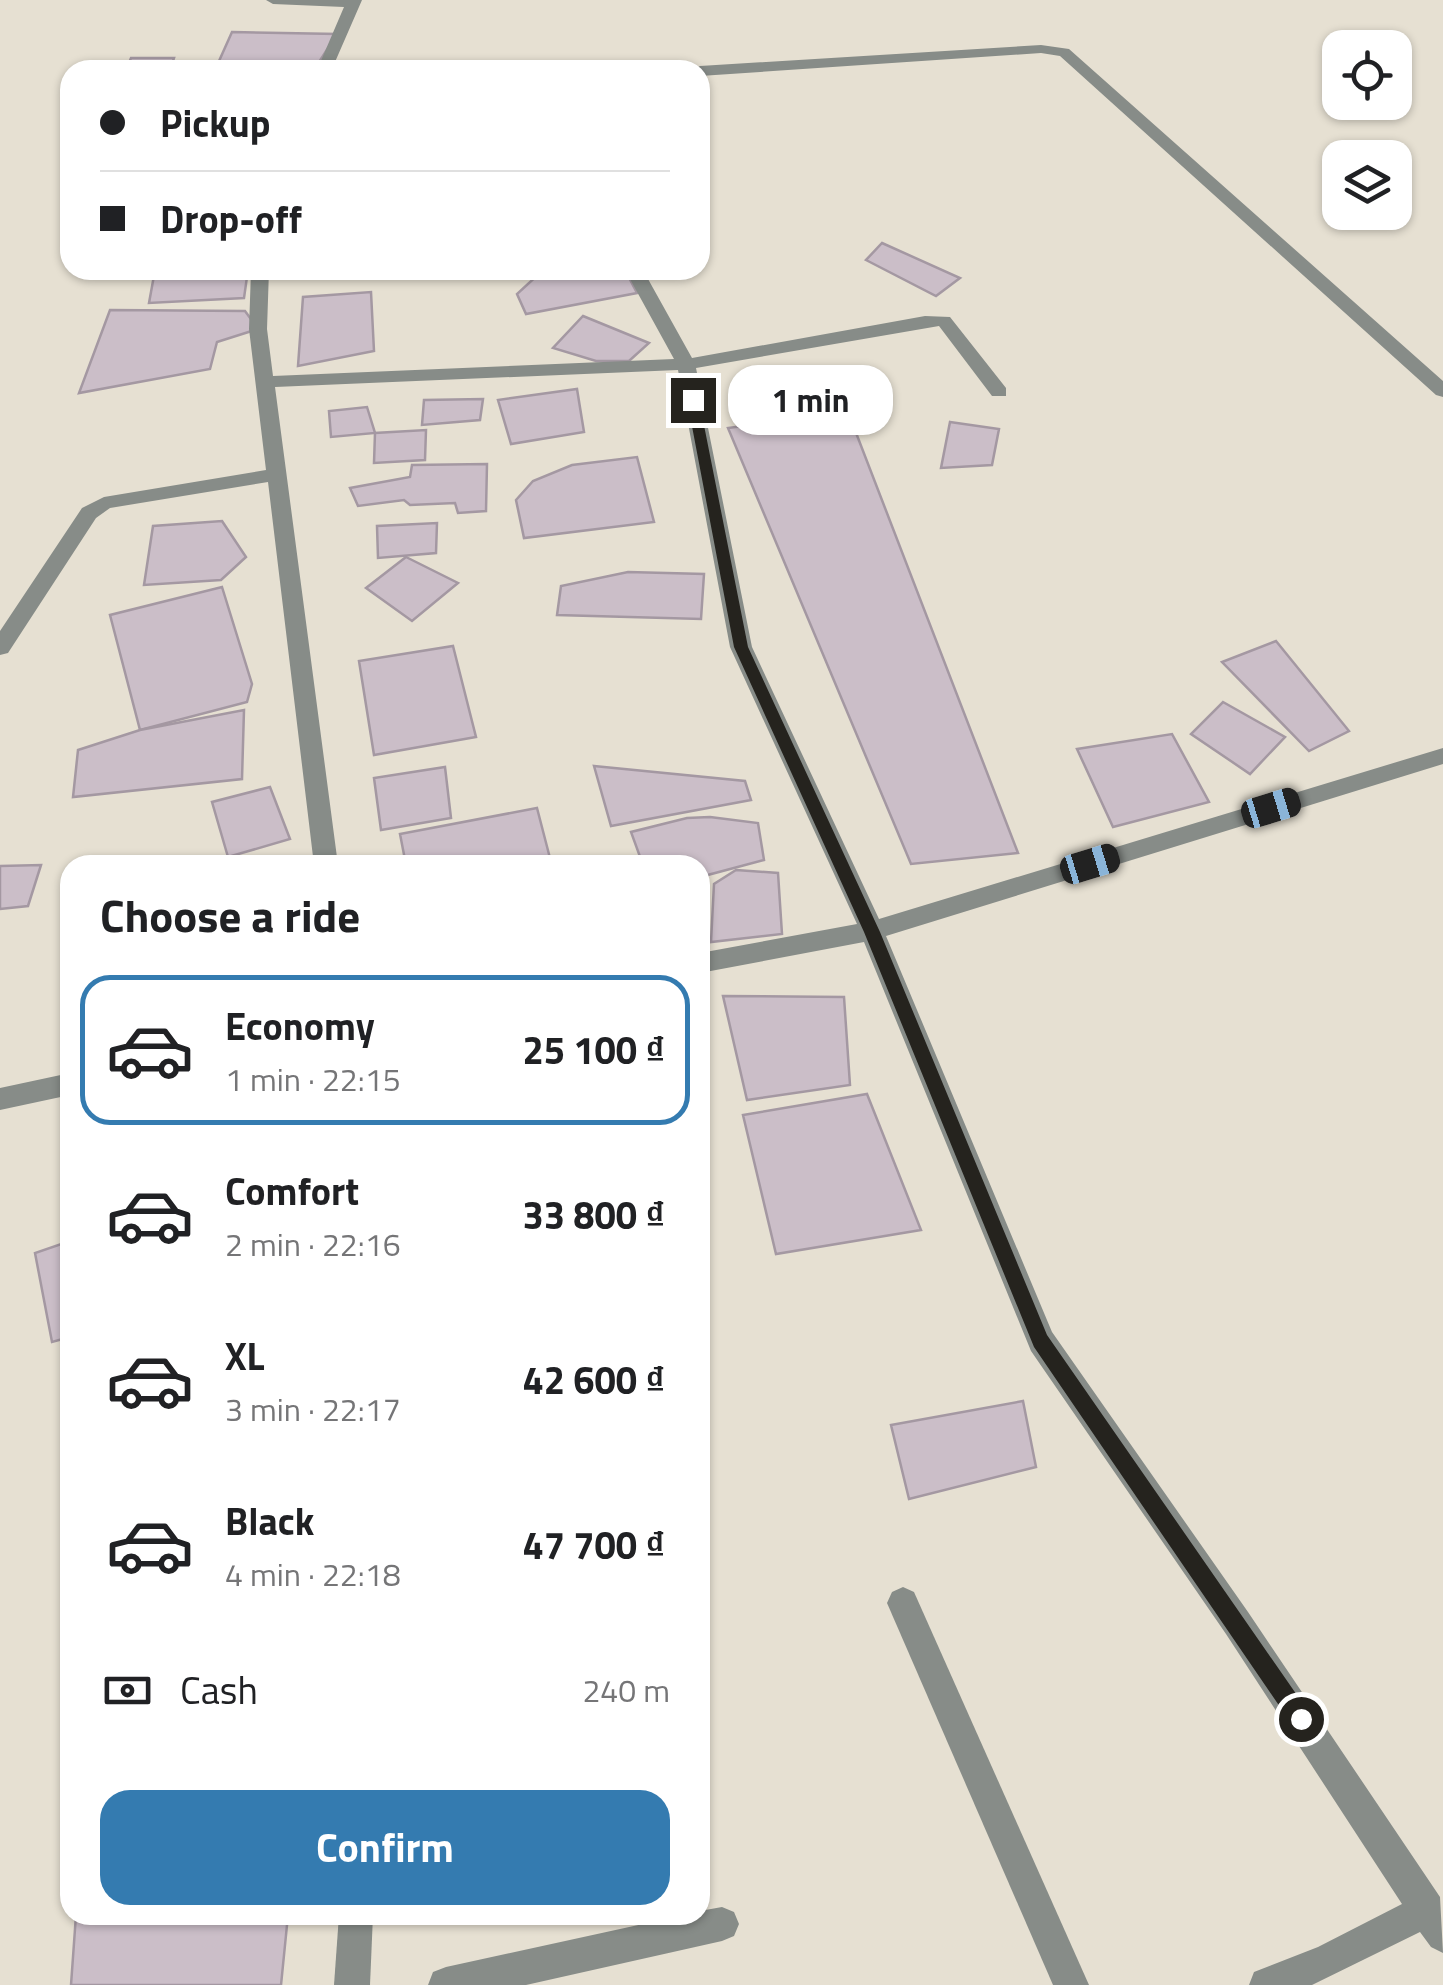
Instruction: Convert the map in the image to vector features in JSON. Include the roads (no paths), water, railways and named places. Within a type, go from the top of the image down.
[{"type":"street","points":[[273,0],[355,2],[337,34],[329,60]]},
{"type":"street","points":[[710,70],[881,56],[1041,48],[1064,52],[1443,391]]},
{"type":"street","points":[[260,280],[258,329],[325,855]]},
{"type":"street","points":[[640,280],[686,364],[741,647],[872,932],[1040,1341],[1238,1624],[1435,1922],[1267,1985]]},
{"type":"street","points":[[267,382],[686,364],[944,321],[999,392]]},
{"type":"street","points":[[0,648],[89,514],[104,503],[278,474]]},
{"type":"street","points":[[710,960],[872,932],[1443,756]]},
{"type":"street","points":[[0,1099],[60,1086]]},
{"type":"street","points":[[903,1604],[1071,1985]]},
{"type":"street","points":[[446,1985],[722,1924]]},
{"type":"street","points":[[352,1985],[355,1925]]}]
